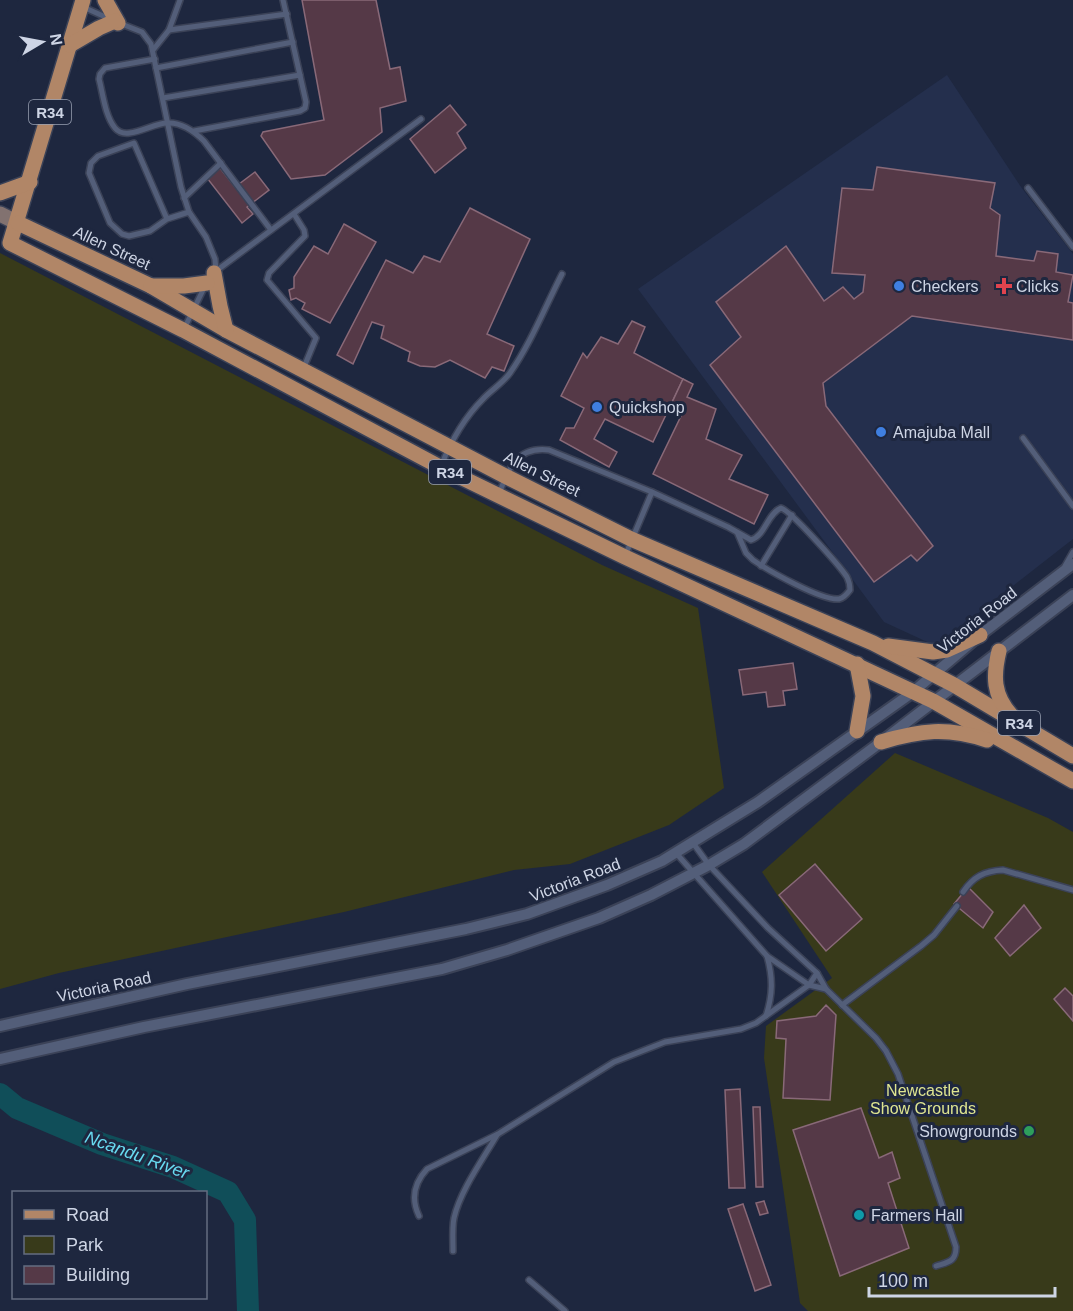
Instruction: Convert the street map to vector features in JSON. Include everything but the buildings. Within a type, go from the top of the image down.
[{"type":"main road","points":[[70,45],[99,28],[116,22],[105,0]]},
{"type":"main road","name":"R34","points":[[82,3],[18,223],[5,241],[183,330],[498,496],[933,701],[1073,781]]},
{"type":"main road","points":[[0,193],[30,182]]},
{"type":"main road","name":"Allen Street","points":[[18,223],[151,286],[226,330],[631,539],[873,643],[954,685],[1073,756]]},
{"type":"main road","points":[[151,286],[184,285],[212,276],[226,330]]},
{"type":"main road","points":[[346,417],[356,398]]},
{"type":"main road","points":[[873,643],[913,651],[933,652],[947,650],[980,635]]},
{"type":"main road","points":[[999,651],[994,684],[1001,702],[1016,721]]},
{"type":"main road","points":[[857,664],[863,696],[857,731]]},
{"type":"main road","points":[[881,742],[903,735],[944,730],[968,734],[1016,750]]},
{"type":"street","name":"Allen Street","points":[[0,214],[18,223]]},
{"type":"street","name":"Victoria Road","points":[[0,1026],[187,984],[466,929],[517,917],[607,885],[662,861],[758,802],[913,692],[980,635],[1073,564]]},
{"type":"street","points":[[0,1059],[144,1027],[442,969],[507,950],[599,918],[709,865],[744,844],[1073,595]]},
{"type":"lane","points":[[153,50],[168,30],[180,0]]},
{"type":"lane","points":[[155,59],[105,68],[100,74],[99,79],[110,121],[120,133],[168,123],[194,131],[300,111],[305,108],[306,102],[283,0]]},
{"type":"lane","points":[[82,3],[116,22],[142,32],[153,50],[184,198],[189,212],[206,237],[215,259],[212,276],[183,330]]},
{"type":"lane","points":[[168,30],[287,14]]},
{"type":"lane","points":[[156,68],[293,42]]},
{"type":"lane","points":[[163,98],[300,75]]},
{"type":"lane","points":[[212,276],[421,119]]},
{"type":"lane","points":[[194,131],[271,230]]},
{"type":"lane","points":[[131,132],[167,219]]},
{"type":"lane","points":[[134,143],[99,156],[91,164],[89,173],[110,223],[122,234],[129,236],[150,231],[167,219],[189,212]]},
{"type":"lane","points":[[184,198],[221,163]]},
{"type":"lane","points":[[1028,188],[1073,247]]},
{"type":"lane","points":[[294,214],[305,236],[269,273],[267,280],[316,338],[303,370]]},
{"type":"lane","points":[[440,467],[449,446],[472,411],[508,375],[562,274]]},
{"type":"lane","points":[[1023,438],[1073,506]]},
{"type":"lane","points":[[498,496],[505,476],[521,454],[542,449],[651,492],[737,532],[751,540],[754,540],[777,509],[785,509],[847,577],[850,590],[846,596],[837,599],[813,593],[761,566],[746,552],[737,532]]},
{"type":"lane","points":[[625,557],[651,492]]},
{"type":"lane","points":[[761,566],[792,515]]},
{"type":"lane","points":[[1062,573],[1073,552]]},
{"type":"lane","points":[[693,843],[709,865],[768,928],[817,973],[826,989],[876,1038],[886,1051],[900,1081],[956,1247],[956,1256],[952,1261],[936,1266]]},
{"type":"lane","points":[[676,853],[767,956],[809,985],[826,989]]},
{"type":"lane","points":[[963,892],[976,876],[992,870],[1003,870],[1073,890]]},
{"type":"lane","points":[[842,1005],[934,935],[957,906]]},
{"type":"lane","points":[[766,1016],[772,988],[767,956]]},
{"type":"lane","points":[[419,1216],[414,1205],[415,1190],[427,1169],[498,1134],[614,1062],[665,1042],[741,1029],[756,1023],[809,985],[817,973]]},
{"type":"lane","points":[[453,1251],[453,1226],[456,1210],[498,1134]]},
{"type":"lane","points":[[529,1281],[565,1311]]},
{"type":"shaded area","name":"Amajuba Mall","points":[[947,75],[1021,187],[1073,254],[1073,539],[936,646],[884,622],[638,289]]},
{"type":"green space","points":[[0,253],[602,565],[698,608],[724,788],[669,825],[570,864],[514,870],[344,912],[59,973],[0,989]]},
{"type":"green space","name":"Newcastle Show Grounds","points":[[895,753],[1048,818],[1073,832],[1073,1311],[808,1311],[800,1303],[764,1058],[766,1026],[832,978],[762,872]]},
{"type":"waterway","name":"Ncandu River","points":[[0,1094],[17,1108],[102,1144],[173,1167],[228,1192],[245,1220],[248,1311]]},
{"type":"place","name":"Checkers","points":[[899,286]]},
{"type":"place","name":"Clicks","points":[[1004,286]]},
{"type":"place","name":"Quickshop","points":[[597,407]]},
{"type":"place","name":"Amajuba Mall","points":[[881,432]]},
{"type":"place","name":"Showgrounds","points":[[1029,1131]]},
{"type":"place","name":"Farmers Hall","points":[[859,1215]]}]
